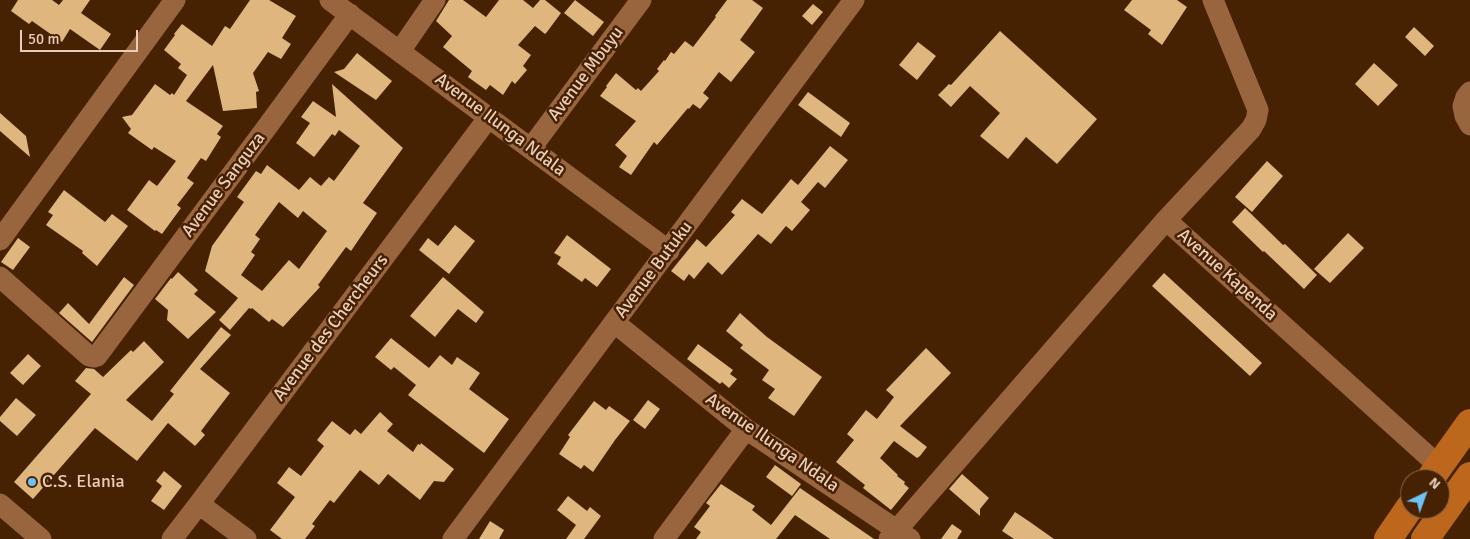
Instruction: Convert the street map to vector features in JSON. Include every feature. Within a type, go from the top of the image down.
[{"type":"highway","points":[[1436,469],[1470,423]]},
{"type":"highway","points":[[1426,539],[1470,476]]},
{"type":"highway","points":[[1388,539],[1402,519]]},
{"type":"street","points":[[0,240],[175,0]]},
{"type":"street","name":"Avenue Ilunga Ndala","points":[[330,0],[669,251]]},
{"type":"street","points":[[400,51],[436,0]]},
{"type":"street","name":"Avenue Mbuyu","points":[[530,148],[641,0]]},
{"type":"street","name":"Avenue Butuku","points":[[453,539],[854,0]]},
{"type":"street","name":"Avenue Kapenda","points":[[1213,0],[1258,110],[1256,120],[1251,129],[1166,220],[1431,469]]},
{"type":"street","name":"Avenue Sanguza","points":[[0,277],[89,356],[97,356],[350,14]]},
{"type":"street","points":[[1470,92],[1463,106],[1465,116],[1470,125]]},
{"type":"street","name":"Avenue des Chercheurs","points":[[172,539],[489,117]]},
{"type":"street","points":[[898,536],[1166,220]]},
{"type":"street","name":"Avenue Ilunga Ndala","points":[[615,323],[746,430],[898,536]]},
{"type":"street","points":[[664,539],[746,430]]},
{"type":"street","points":[[0,504],[29,535]]},
{"type":"street","points":[[199,504],[246,539]]},
{"type":"building","points":[[18,0],[52,0],[59,5],[63,0],[90,0],[81,13],[111,34],[100,50],[70,29],[62,42],[32,21],[29,24],[11,11]]},
{"type":"building","points":[[250,0],[269,0],[296,16],[282,38],[291,44],[281,59],[268,52],[253,73],[259,91],[256,92],[257,108],[223,111],[213,65],[186,101],[223,126],[217,134],[221,137],[206,161],[201,158],[187,178],[194,183],[177,205],[181,208],[162,234],[127,210],[149,180],[157,186],[176,161],[154,147],[152,150],[128,133],[131,129],[122,117],[132,115],[155,84],[170,95],[172,93],[174,95],[187,75],[178,68],[181,64],[164,50],[182,24],[212,46],[225,26],[230,29]]},
{"type":"building","points":[[449,0],[463,0],[486,17],[499,0],[523,0],[533,8],[540,0],[545,0],[561,13],[545,34],[535,26],[518,45],[531,55],[523,66],[527,70],[515,84],[512,81],[503,95],[490,85],[486,90],[468,77],[472,71],[443,47],[452,36],[436,21]]},
{"type":"building","points":[[575,0],[604,22],[593,36],[564,13]]},
{"type":"building","points":[[727,0],[752,0],[763,8],[740,40],[755,52],[731,82],[719,72],[703,93],[709,98],[700,109],[693,104],[688,108],[657,145],[654,142],[631,175],[619,167],[627,156],[615,145],[636,121],[600,96],[616,73],[636,90],[638,88],[641,91],[659,71],[657,69],[671,52],[674,54],[685,41],[693,47]]},
{"type":"building","points":[[1132,0],[1177,0],[1187,7],[1162,45],[1148,34],[1151,30],[1124,10]]},
{"type":"building","points":[[813,4],[823,12],[812,25],[802,16]]},
{"type":"building","points":[[1414,27],[1434,46],[1425,56],[1405,37]]},
{"type":"building","points":[[1000,31],[1097,119],[1057,164],[1026,137],[1008,159],[980,136],[1000,113],[970,86],[951,107],[938,95],[949,84],[951,85]]},
{"type":"building","points":[[918,42],[936,56],[917,80],[899,65]]},
{"type":"building","points":[[357,53],[392,81],[376,100],[334,72],[344,69]]},
{"type":"building","points":[[1374,63],[1398,85],[1378,106],[1355,84]]},
{"type":"building","points":[[332,84],[403,148],[363,203],[377,213],[351,251],[346,247],[318,285],[320,287],[283,327],[272,319],[269,322],[252,308],[249,308],[230,330],[219,320],[238,298],[205,271],[212,246],[244,202],[237,197],[256,171],[261,174],[267,165],[299,190],[310,177],[321,186],[329,177],[334,181],[360,146],[339,130],[335,136],[332,134],[314,157],[296,143],[310,123],[301,117],[313,101],[336,117]],"holes":[[[279,202],[298,218],[303,211],[327,231],[299,269],[289,260],[262,291],[241,275],[255,255],[251,252],[260,239],[255,235]]]},
{"type":"building","points":[[808,92],[850,123],[841,137],[798,105]]},
{"type":"building","points":[[0,113],[26,136],[30,157],[0,131]]},
{"type":"building","points":[[830,146],[848,160],[825,188],[818,182],[801,202],[810,210],[792,231],[786,226],[771,244],[758,234],[722,275],[708,262],[694,279],[689,274],[684,281],[671,271],[697,239],[706,247],[735,215],[731,212],[742,199],[762,214],[791,179],[798,185]]},
{"type":"building","points":[[1267,161],[1283,176],[1252,212],[1235,197]]},
{"type":"building","points":[[64,190],[105,222],[112,214],[128,226],[97,266],[82,253],[83,251],[46,225],[53,215],[48,212]]},
{"type":"building","points":[[1245,208],[1317,275],[1304,289],[1232,222]]},
{"type":"building","points":[[455,225],[475,241],[449,274],[419,250],[428,238],[438,246]]},
{"type":"building","points":[[1348,233],[1364,248],[1330,283],[1314,269]]},
{"type":"building","points":[[567,235],[611,269],[597,287],[585,278],[582,282],[557,264],[561,257],[554,253]]},
{"type":"building","points":[[18,238],[30,247],[13,270],[1,262]]},
{"type":"building","points":[[178,272],[198,290],[194,294],[216,312],[188,339],[167,320],[168,310],[155,299]]},
{"type":"building","points":[[1164,273],[1262,363],[1250,376],[1152,286]]},
{"type":"building","points":[[124,277],[134,285],[92,342],[59,313],[68,303],[89,324]]},
{"type":"building","points":[[443,277],[484,312],[476,323],[458,309],[435,337],[410,316]]},
{"type":"building","points":[[740,313],[767,337],[822,377],[794,416],[768,398],[775,389],[762,380],[769,370],[740,348],[743,345],[726,331]]},
{"type":"building","points":[[221,327],[231,335],[200,369],[230,393],[201,431],[205,435],[195,446],[168,423],[137,461],[95,428],[33,499],[14,482],[91,394],[75,381],[86,368],[94,369],[103,377],[131,350],[133,352],[144,341],[164,362],[126,400],[152,421],[174,394],[170,391]]},
{"type":"building","points":[[391,338],[429,368],[440,355],[452,365],[457,357],[480,373],[469,389],[509,419],[484,453],[408,395],[416,385],[394,367],[391,370],[375,357]]},
{"type":"building","points":[[698,344],[733,370],[730,374],[737,379],[729,388],[722,382],[720,384],[687,359]]},
{"type":"building","points":[[926,348],[951,373],[900,426],[927,447],[920,456],[917,458],[894,441],[880,458],[909,488],[891,510],[863,488],[865,485],[836,462],[854,440],[847,434],[866,410],[877,419],[894,397],[886,390]]},
{"type":"building","points":[[28,354],[41,366],[23,385],[10,373]]},
{"type":"building","points":[[16,398],[36,415],[17,436],[0,421],[0,417]]},
{"type":"building","points":[[648,400],[660,409],[645,429],[633,420]]},
{"type":"building","points":[[594,401],[606,410],[609,406],[630,421],[593,472],[584,465],[581,469],[559,454],[570,437],[568,435]]},
{"type":"building","points":[[380,412],[393,424],[387,431],[413,452],[418,444],[420,445],[421,443],[454,469],[444,482],[434,481],[420,500],[388,474],[379,485],[360,470],[334,503],[330,500],[312,524],[315,526],[305,539],[282,539],[270,530],[295,497],[277,483],[289,467],[301,476],[324,446],[317,440],[332,421],[350,435],[355,429],[361,434]]},
{"type":"building","points":[[775,465],[801,484],[792,496],[766,477]]},
{"type":"building","points":[[164,471],[182,486],[164,510],[151,501],[162,486],[156,481]]},
{"type":"building","points":[[962,474],[989,498],[980,509],[980,516],[949,489]]},
{"type":"building","points":[[721,484],[755,506],[752,510],[771,525],[800,488],[874,539],[830,539],[795,515],[776,539],[696,539],[701,532],[694,527],[710,506],[706,503]]},
{"type":"building","points":[[568,496],[587,511],[590,507],[601,516],[584,539],[566,539],[576,525],[557,510]]},
{"type":"building","points":[[1015,512],[1054,539],[1014,539],[1002,531]]},
{"type":"building","points":[[490,521],[504,530],[499,539],[479,539]]},
{"type":"building","points":[[952,524],[962,531],[957,539],[941,539]]},
{"type":"place","name":"C.S. Elania","points":[[32,482]]}]
